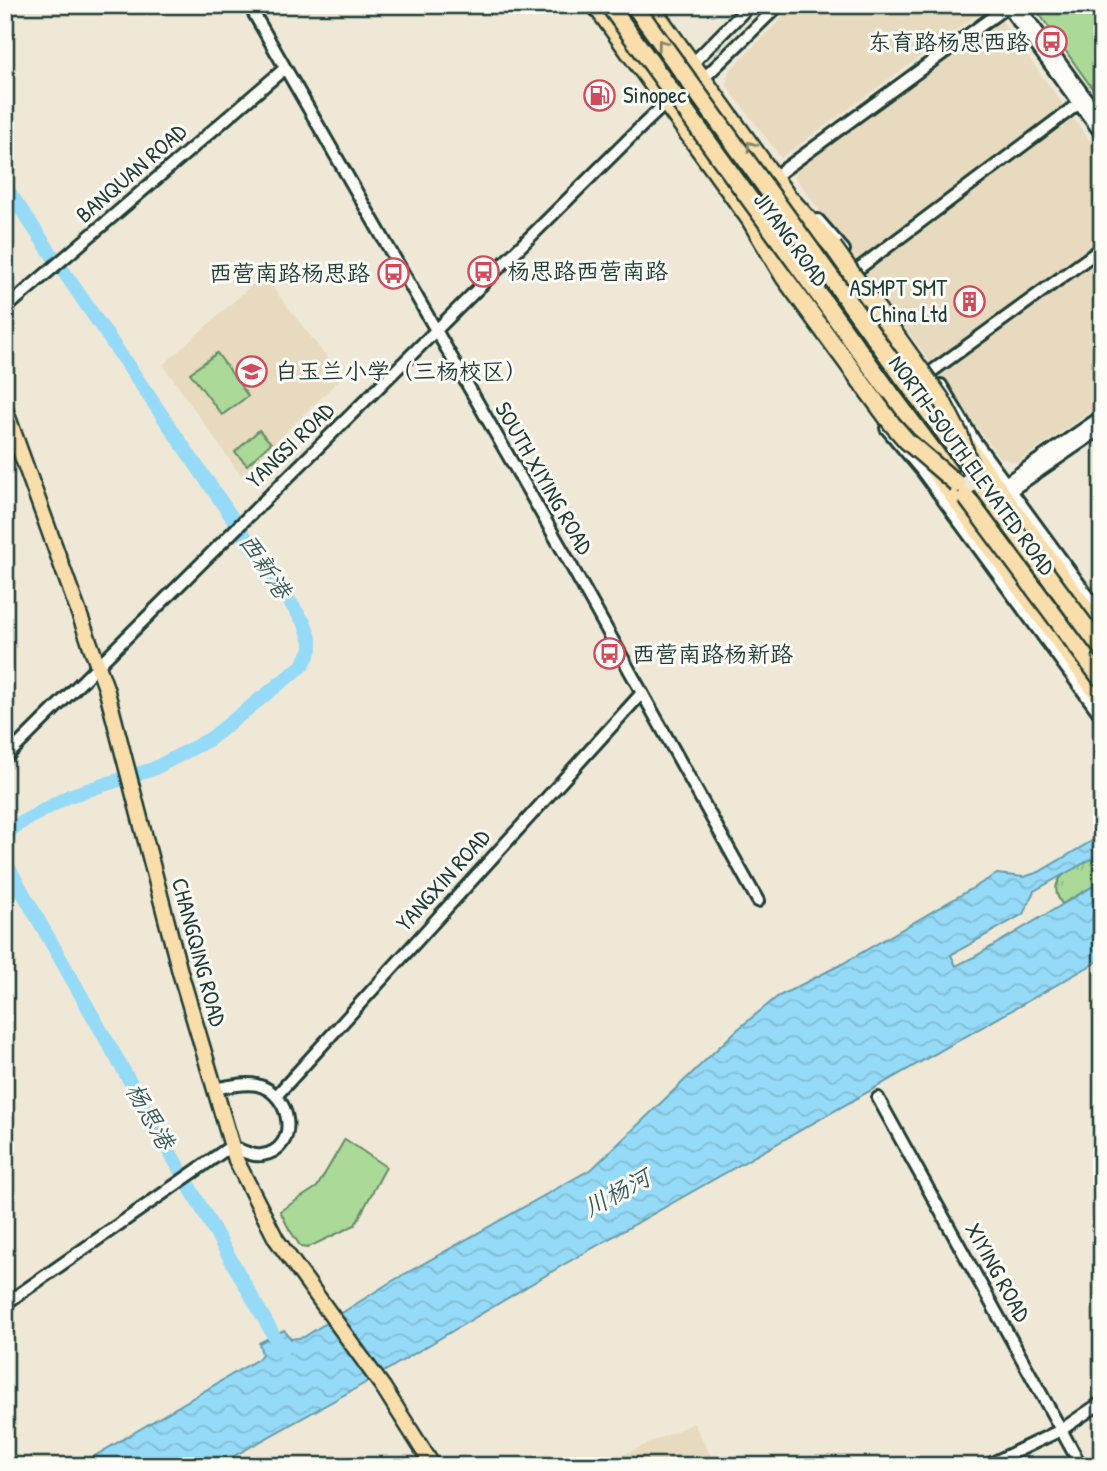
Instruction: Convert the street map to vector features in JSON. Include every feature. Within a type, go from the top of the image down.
[{"type":"highway","name":"NORTH-SOUTH ELEVATED ROAD","points":[[609,5],[1102,680]]},
{"type":"highway","name":"NORTH-SOUTH ELEVATED ROAD","points":[[634,5],[1102,649]]},
{"type":"highway","points":[[792,201],[833,247],[941,399],[960,436],[972,472]]},
{"type":"highway","points":[[752,223],[784,277],[892,424],[907,441],[957,484]]},
{"type":"main road","name":"JIYANG ROAD","points":[[594,5],[1102,701]]},
{"type":"main road","name":"JIYANG ROAD","points":[[650,5],[1005,492],[1102,630]]},
{"type":"main road","name":"CHANGQING ROAD","points":[[5,410],[98,665],[125,757],[180,972],[242,1175],[276,1239],[383,1387],[429,1460]]},
{"type":"street","name":"SOUTH XIYING ROAD","points":[[248,5],[563,551],[758,901]]},
{"type":"street","points":[[665,104],[693,63],[750,5]]},
{"type":"street","points":[[665,104],[703,79],[779,5]]},
{"type":"street","points":[[774,177],[1010,6],[1082,101],[1102,135]]},
{"type":"street","name":"BANQUAN ROAD","points":[[5,309],[284,69]]},
{"type":"street","points":[[1082,101],[1102,120]]},
{"type":"street","points":[[858,269],[1082,101]]},
{"type":"street","name":"YANGSI ROAD","points":[[5,758],[665,104]]},
{"type":"street","points":[[792,201],[831,232],[955,405],[1005,492],[1102,615]]},
{"type":"street","points":[[752,223],[779,282],[888,430],[922,471],[1102,717]]},
{"type":"street","points":[[931,372],[1102,248]]},
{"type":"street","points":[[1005,492],[1102,416]]},
{"type":"street","points":[[966,515],[1102,428]]},
{"type":"street","name":"YANGXIN ROAD","points":[[277,1095],[641,694]]},
{"type":"street","points":[[5,1304],[231,1146],[252,1155],[263,1155],[282,1142],[287,1132],[288,1118],[277,1095],[253,1084],[214,1089]]},
{"type":"street","name":"XIYING ROAD","points":[[878,1098],[1081,1466]]},
{"type":"street","points":[[986,1466],[1061,1430],[1102,1402]]},
{"type":"shaded area","points":[[795,5],[982,5],[980,13],[781,158],[727,86],[727,78],[730,70]]},
{"type":"shaded area","points":[[1000,19],[1102,157],[1102,404],[1017,463],[999,457],[795,177],[798,166]]},
{"type":"shaded area","name":"白玉兰小学（三杨校区）","points":[[263,275],[342,377],[241,476],[163,365]]},
{"type":"shaded area","points":[[694,1423],[716,1466],[607,1466],[605,1463]]},
{"type":"green space","points":[[1033,5],[1102,5],[1102,102]]},
{"type":"green space","points":[[217,353],[248,396],[222,415],[190,373]]},
{"type":"green space","points":[[259,430],[271,443],[247,465],[235,452]]},
{"type":"green space","points":[[1102,853],[1102,881],[1062,904],[1057,894],[1060,878]]},
{"type":"green space","points":[[345,1139],[386,1167],[355,1225],[307,1248],[301,1247],[280,1211],[317,1187]]},
{"type":"water","name":"川杨河","points":[[1102,835],[1102,853],[1034,891],[1023,914],[951,955],[956,966],[1102,881],[1102,959],[563,1265],[360,1386],[216,1466],[78,1466],[258,1359],[262,1354],[259,1343],[284,1330],[291,1339],[304,1337],[389,1283],[593,1168],[737,1030],[777,997],[842,964],[997,874],[1024,877],[1039,872]]},
{"type":"waterway","name":"西新港","points":[[5,186],[305,624],[311,641],[311,649],[303,665],[210,739],[153,769],[69,796],[19,824],[5,835]]},
{"type":"waterway","name":"杨思港","points":[[5,861],[282,1350]]},
{"type":"place","name":"东育路杨思西路","points":[[1052,42]]},
{"type":"place","name":"Sinopec","points":[[600,95]]},
{"type":"place","name":"杨思路西营南路","points":[[484,271]]},
{"type":"place","name":"西营南路杨思路","points":[[393,273]]},
{"type":"place","name":"ASMPT SMT China Ltd","points":[[970,301]]},
{"type":"place","name":"白玉兰小学（三杨校区）","points":[[252,371]]},
{"type":"place","name":"西营南路杨新路","points":[[609,654]]}]
